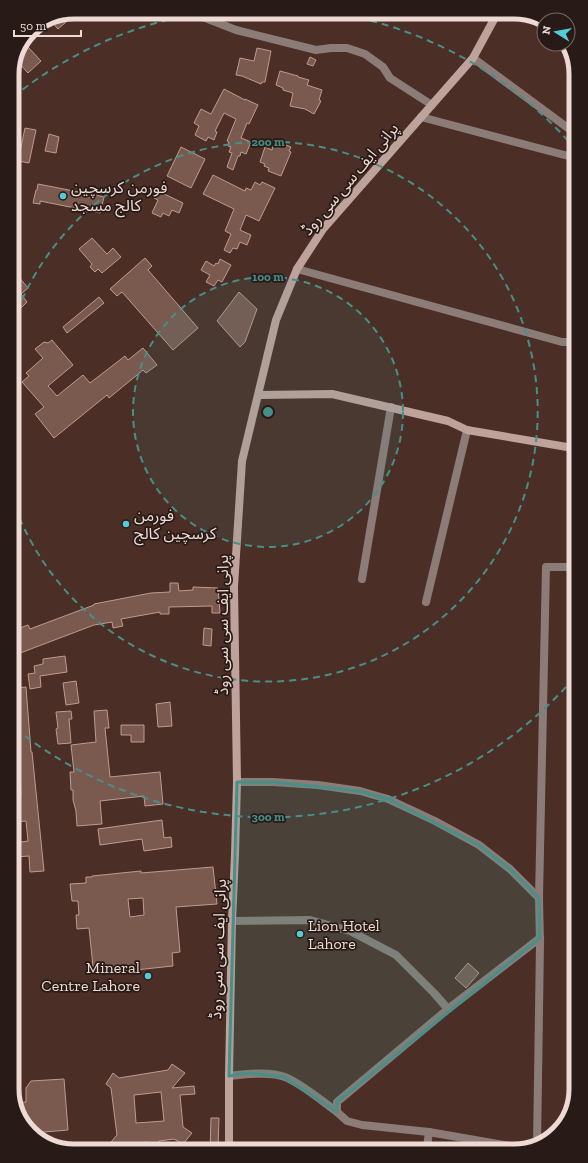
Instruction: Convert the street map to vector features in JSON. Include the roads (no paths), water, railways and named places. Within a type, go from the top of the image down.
[{"type":"street","points":[[208,19],[236,30],[316,50],[347,48],[365,54],[383,67],[390,78],[432,105]]},
{"type":"street","name":"پرانی ایف سی سی روڈ","points":[[229,1144],[232,920],[236,856],[237,782],[234,587],[242,461],[276,320],[297,269],[323,229],[473,58],[494,19]]},
{"type":"street","points":[[473,58],[569,129]]},
{"type":"street","points":[[421,117],[569,156]]},
{"type":"street","points":[[297,269],[562,342],[569,342]]},
{"type":"street","points":[[259,395],[332,394],[448,421],[467,430],[569,447]]},
{"type":"street","points":[[362,579],[391,407]]},
{"type":"street","points":[[426,602],[467,430]]},
{"type":"street","points":[[537,1139],[540,938],[539,898],[546,567],[569,567]]},
{"type":"street","points":[[237,782],[273,782],[318,785],[360,791],[388,799],[435,821],[479,845],[510,869],[539,898]]},
{"type":"street","points":[[232,920],[310,920],[350,931],[396,954],[448,1009]]},
{"type":"street","points":[[337,1112],[337,1102],[448,1009],[540,938]]},
{"type":"street","points":[[229,1076],[248,1073],[284,1077],[296,1083],[337,1112],[347,1122],[429,1132],[498,1144]]},
{"type":"street","points":[[427,1144],[429,1132]]},
{"type":"place","name":"فورمن کرسچین کالج مسجد","points":[[63,196]]},
{"type":"place","name":"فورمن کرسچین کالج","points":[[126,524]]},
{"type":"place","name":"Lion Hotel Lahore","points":[[300,934]]},
{"type":"place","name":"Mineral Centre Lahore","points":[[148,976]]}]
